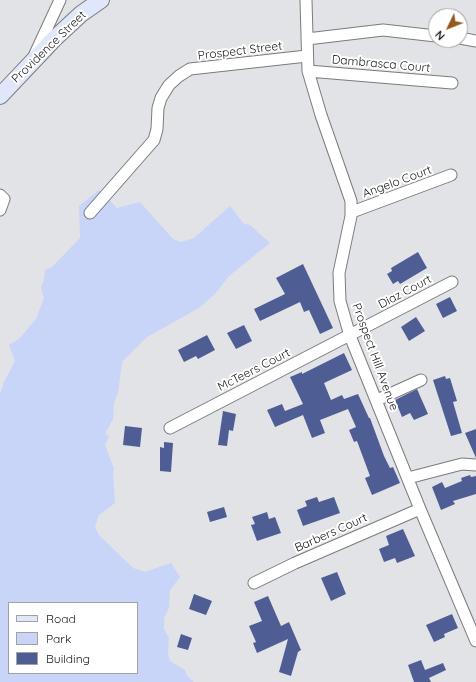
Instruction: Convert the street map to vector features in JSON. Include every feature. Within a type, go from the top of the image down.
[{"type":"main road","name":"Providence Street","points":[[0,96],[31,62],[80,14],[101,0]]},
{"type":"street","name":"Prospect Hill Avenue","points":[[306,0],[308,71],[330,143],[350,197],[352,212],[341,255],[338,283],[340,301],[350,336],[420,509],[476,641]]},
{"type":"street","points":[[31,62],[60,1]]},
{"type":"street","points":[[307,39],[382,30],[428,35]]},
{"type":"street","name":"Prospect Street","points":[[90,213],[149,148],[158,129],[158,108],[161,98],[169,85],[179,76],[190,69],[307,56]]},
{"type":"street","name":"Dambrasca Court","points":[[308,71],[452,83]]},
{"type":"street","name":"Angelo Court","points":[[352,212],[451,176]]},
{"type":"street","points":[[0,195],[4,199],[0,210]]},
{"type":"street","name":"Diaz Court","points":[[350,336],[452,282]]},
{"type":"street","name":"McTeers Court","points":[[170,428],[350,336]]},
{"type":"street","points":[[376,400],[420,380]]},
{"type":"street","points":[[408,478],[455,465],[476,465]]},
{"type":"street","name":"Barbers Court","points":[[254,583],[295,563],[420,509]]},
{"type":"green space","points":[[99,190],[117,208],[140,202],[173,239],[181,242],[194,238],[230,206],[244,224],[250,225],[270,243],[229,276],[215,294],[199,308],[147,337],[122,362],[118,393],[114,403],[113,419],[105,434],[109,436],[105,445],[114,469],[115,503],[99,515],[95,526],[98,534],[133,568],[145,572],[171,563],[180,577],[170,590],[169,608],[164,618],[164,629],[169,638],[168,654],[170,661],[185,670],[187,676],[194,682],[0,682],[0,394],[4,382],[15,361],[9,345],[19,339],[36,319],[44,298],[41,287],[44,280],[45,270],[52,267],[80,238],[79,206]]},
{"type":"building","points":[[418,252],[427,268],[400,284],[398,281],[393,284],[387,274],[392,271],[391,268]]},
{"type":"building","points":[[303,264],[333,328],[320,334],[309,310],[304,312],[300,302],[260,321],[254,309],[285,294],[276,278]]},
{"type":"building","points":[[450,297],[457,311],[443,318],[436,304]]},
{"type":"building","points":[[416,317],[425,331],[409,341],[401,327]]},
{"type":"building","points":[[244,325],[252,341],[236,349],[227,333]]},
{"type":"building","points":[[207,335],[215,350],[198,359],[196,356],[184,362],[178,350]]},
{"type":"building","points":[[344,353],[352,370],[324,383],[331,400],[342,395],[344,399],[358,394],[370,418],[384,456],[390,468],[393,467],[400,483],[372,495],[365,478],[370,476],[357,441],[354,442],[349,430],[356,427],[348,409],[320,420],[325,433],[312,438],[303,415],[275,427],[267,410],[282,404],[285,411],[303,404],[290,377],[302,372],[302,374]]},
{"type":"building","points":[[445,376],[446,379],[450,378],[457,401],[453,402],[462,433],[451,436],[433,380]]},
{"type":"building","points":[[417,389],[428,414],[414,420],[410,413],[402,417],[395,400]]},
{"type":"building","points":[[223,411],[236,414],[233,431],[229,430],[227,446],[218,445]]},
{"type":"building","points":[[125,426],[142,428],[140,447],[123,445]]},
{"type":"building","points":[[476,429],[476,458],[465,433]]},
{"type":"building","points":[[164,442],[173,443],[171,472],[160,471],[160,447],[164,448]]},
{"type":"building","points":[[470,475],[471,477],[476,476],[476,494],[453,501],[455,504],[441,510],[432,487],[442,482],[445,488],[462,481],[461,478]]},
{"type":"building","points":[[317,497],[319,502],[334,497],[340,513],[303,526],[297,510],[307,506],[305,501]]},
{"type":"building","points":[[224,507],[227,517],[210,522],[207,512]]},
{"type":"building","points":[[267,512],[269,519],[275,517],[281,533],[257,541],[251,525],[255,524],[252,517]]},
{"type":"building","points":[[403,529],[415,556],[397,563],[395,558],[384,562],[379,549],[389,545],[386,536]]},
{"type":"building","points":[[337,572],[346,594],[331,601],[321,578]]},
{"type":"building","points":[[194,594],[212,601],[206,615],[189,609]]},
{"type":"building","points":[[268,596],[281,626],[289,622],[301,650],[298,652],[291,676],[279,672],[288,639],[257,653],[253,643],[256,642],[249,626],[262,621],[254,602]]},
{"type":"building","points":[[452,614],[458,628],[444,634],[445,637],[434,642],[426,625]]},
{"type":"building","points":[[181,634],[192,638],[188,650],[177,647]]},
{"type":"building","points":[[421,660],[425,670],[443,663],[446,670],[429,678],[431,682],[414,682],[408,665]]}]
